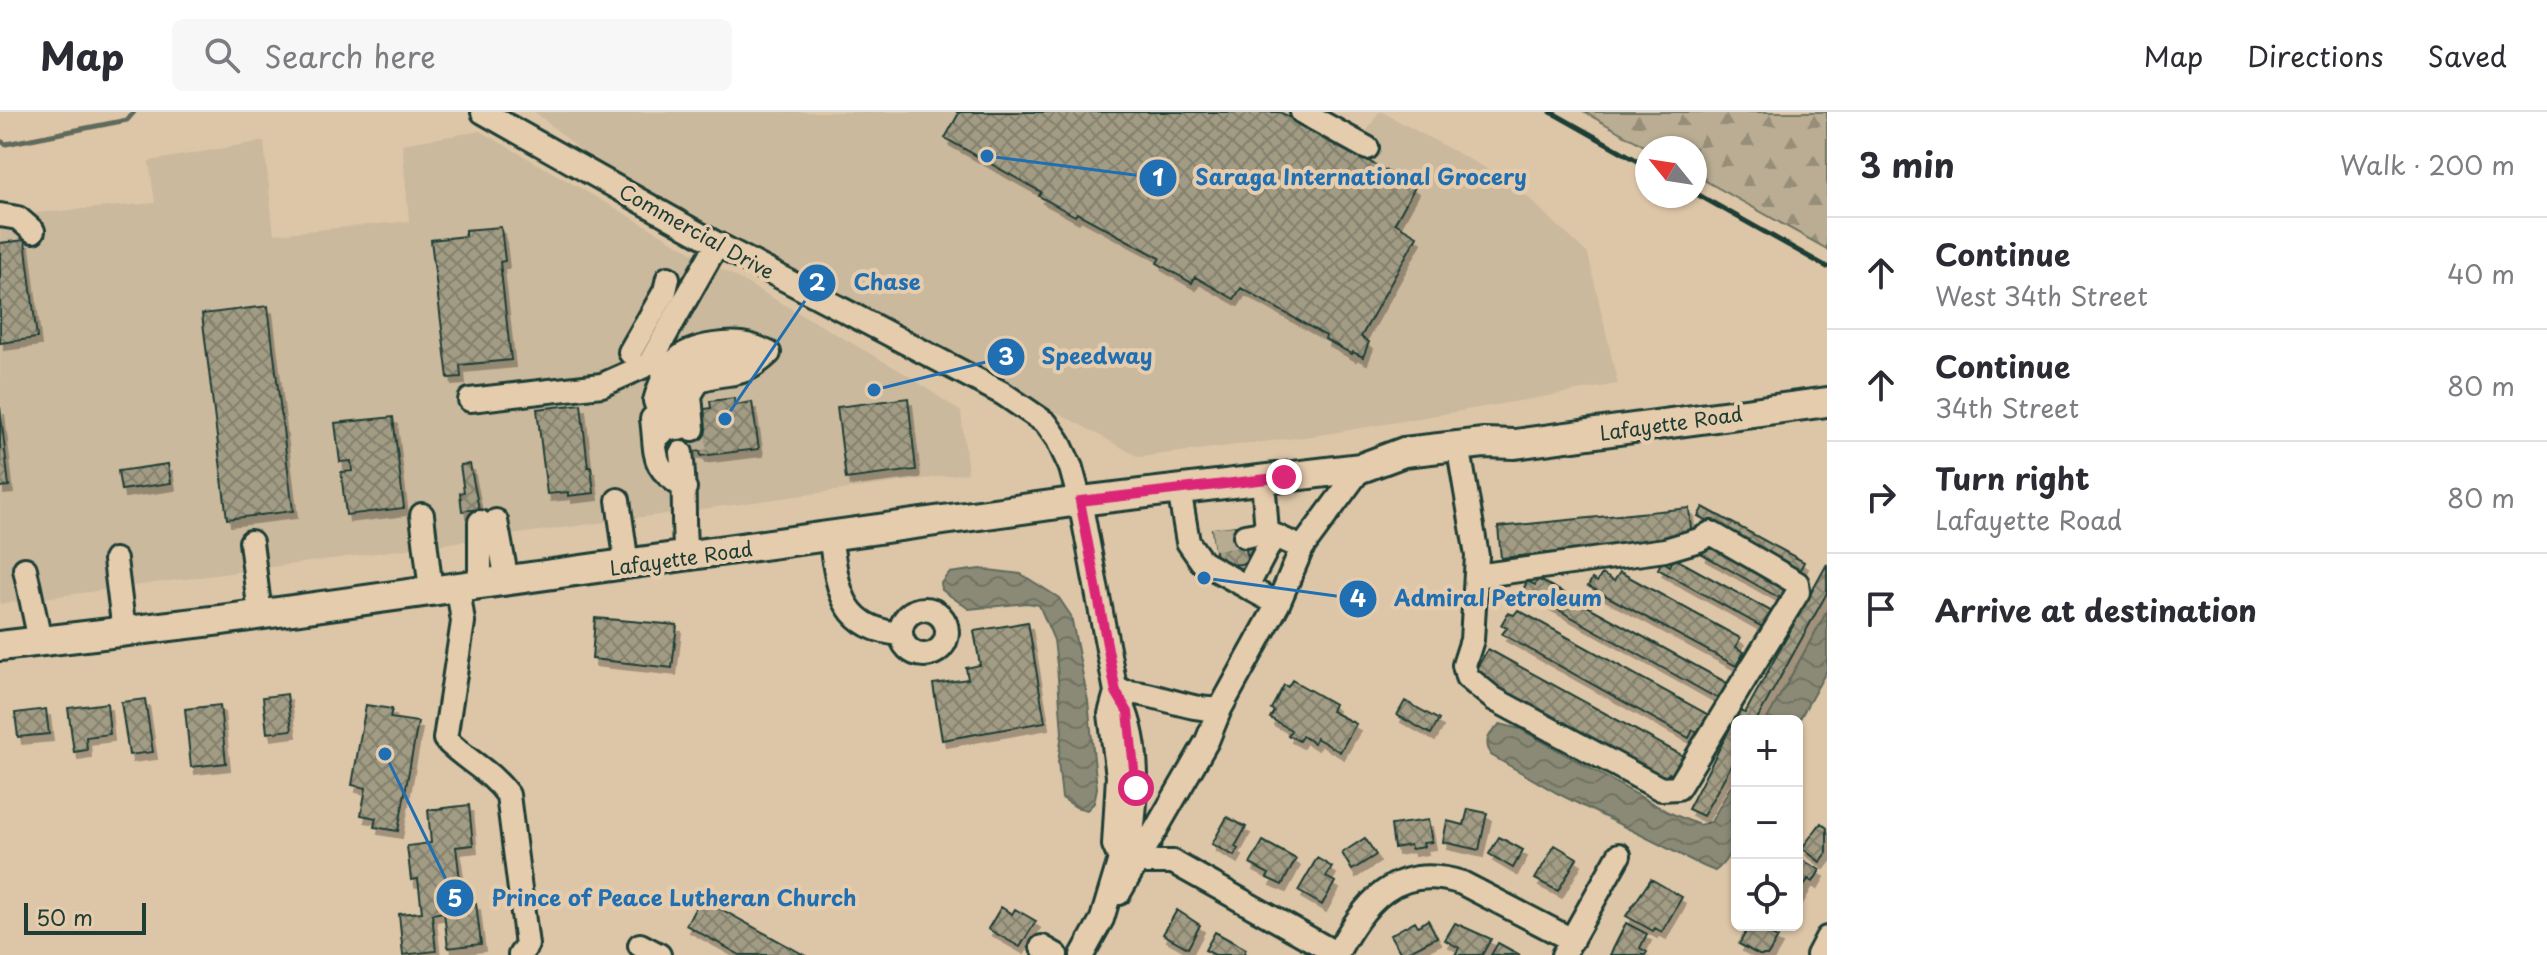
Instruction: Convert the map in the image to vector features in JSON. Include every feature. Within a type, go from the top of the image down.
[{"type":"main road","name":"Lafayette Road","points":[[1361,468],[1404,452],[1484,443],[1515,444],[1827,402]]},
{"type":"main road","name":"Lafayette Road","points":[[0,646],[627,565],[1080,501],[1361,468],[1402,471],[1507,454],[1515,444]]},
{"type":"street","name":"Commercial Drive","points":[[483,112],[717,244],[1002,393],[1046,423],[1071,468],[1080,501],[1116,692],[1110,714],[1118,776],[1114,845],[1129,861]]},
{"type":"street","points":[[1302,112],[1367,148]]},
{"type":"street","points":[[0,215],[18,218],[33,231]]},
{"type":"street","points":[[630,363],[649,364],[717,244]]},
{"type":"street","points":[[470,400],[602,385],[630,363],[665,291],[668,278]]},
{"type":"street","points":[[680,453],[658,465],[652,415],[664,376],[679,357],[697,348],[740,342],[764,354],[697,364],[679,379],[674,394],[680,453],[686,557]]},
{"type":"street","points":[[655,401],[680,453]]},
{"type":"street","points":[[1461,462],[1477,556],[1472,640],[1464,665],[1467,677],[1494,699],[1661,789],[1678,788],[1798,592],[1797,583],[1711,533],[1699,540],[1665,550],[1476,576]]},
{"type":"street","points":[[1082,955],[1129,861],[1157,829],[1207,741],[1220,709],[1278,604],[1302,548],[1361,468]]},
{"type":"street","points":[[1247,587],[1268,547],[1263,479]]},
{"type":"street","points":[[1179,489],[1188,542],[1202,562],[1278,604]]},
{"type":"street","points":[[618,500],[627,565]]},
{"type":"street","points":[[422,515],[469,586]]},
{"type":"street","points":[[488,522],[469,586],[445,739],[459,754],[495,777],[508,795],[527,945],[520,955]]},
{"type":"street","points":[[1245,536],[1267,532],[1302,548]]},
{"type":"street","points":[[830,536],[838,589],[846,609],[885,633],[901,634]]},
{"type":"street","points":[[1188,542],[1213,539]]},
{"type":"street","points":[[251,542],[260,614]]},
{"type":"street","points":[[115,560],[124,631]]},
{"type":"street","points":[[25,569],[40,641]]},
{"type":"street","points":[[1116,692],[1136,691],[1208,709],[1220,709]]},
{"type":"street","points":[[1157,829],[1173,862]]},
{"type":"street","points":[[1129,861],[1173,862],[1336,954],[1357,917],[1378,895],[1398,884],[1425,878],[1462,883],[1568,948],[1619,855]]},
{"type":"street","points":[[1818,955],[1827,938]]},
{"type":"shaded area","points":[[535,112],[1329,112],[1366,132],[1382,112],[1513,183],[1588,254],[1618,384],[1321,435],[1139,457],[590,158]]},
{"type":"shaded area","points":[[480,131],[906,374],[961,412],[968,473],[0,604],[0,216],[155,203],[149,161],[264,141],[274,234],[409,221],[402,144]]},
{"type":"green space","points":[[1584,112],[1827,112],[1827,249],[1707,182],[1707,136],[1635,136],[1635,141]]},
{"type":"water","points":[[980,569],[1021,574],[1059,598],[1071,616],[1088,701],[1097,788],[1094,803],[1087,810],[1062,798],[1058,762],[1062,733],[1057,665],[1054,640],[1039,605],[1027,603],[969,609],[942,590],[941,583],[949,573]]},
{"type":"water","points":[[1827,611],[1827,670],[1802,715],[1769,715]]},
{"type":"water","points":[[1500,724],[1520,729],[1668,812],[1699,825],[1711,822],[1731,786],[1730,852],[1715,871],[1557,793],[1491,755],[1487,745]]},
{"type":"building","points":[[956,112],[1280,112],[1415,187],[1395,223],[1417,236],[1361,337],[1369,342],[1363,357],[1325,339],[1326,336],[1241,288],[1234,299],[1195,277],[1192,283],[1157,263],[1160,258],[1039,196],[1041,192],[945,138],[959,113]]},
{"type":"building","points":[[501,227],[505,261],[500,262],[511,360],[460,365],[461,377],[448,378],[431,240],[465,236],[465,230]]},
{"type":"building","points":[[25,240],[37,338],[0,343],[0,243]]},
{"type":"building","points":[[268,306],[293,511],[227,519],[202,314]]},
{"type":"building","points":[[734,398],[735,405],[752,402],[759,449],[701,456],[700,451],[661,456],[658,434],[694,411],[711,408],[710,401]]},
{"type":"building","points":[[908,398],[916,470],[846,479],[837,407]]},
{"type":"building","points":[[581,404],[594,493],[568,496],[568,492],[547,494],[537,409]]},
{"type":"building","points":[[0,407],[9,486],[0,487]]},
{"type":"building","points":[[393,417],[404,508],[346,515],[341,472],[352,471],[351,461],[340,462],[335,423]]},
{"type":"building","points":[[168,464],[171,483],[121,490],[118,471]]},
{"type":"building","points":[[470,464],[479,509],[462,511],[460,493],[464,492],[460,465]]},
{"type":"building","points":[[1703,507],[1804,562],[1799,572],[1698,516]]},
{"type":"building","points":[[1689,508],[1692,539],[1501,558],[1498,527]]},
{"type":"building","points":[[1243,525],[1248,563],[1217,567],[1212,529]]},
{"type":"building","points":[[1709,542],[1790,587],[1783,600],[1702,554]]},
{"type":"building","points":[[1674,558],[1776,614],[1768,630],[1658,569],[1662,561],[1670,566]]},
{"type":"building","points":[[1827,564],[1827,593],[1759,715],[1737,715],[1739,711],[1745,713]]},
{"type":"building","points":[[1620,572],[1740,638],[1736,647],[1744,652],[1736,666],[1588,586],[1592,579],[1597,582],[1602,574],[1614,581]]},
{"type":"building","points":[[1538,579],[1729,684],[1720,700],[1523,590],[1527,581],[1535,585]]},
{"type":"building","points":[[1518,610],[1709,715],[1698,732],[1693,730],[1689,738],[1502,634],[1507,628],[1501,625],[1508,613],[1514,615]]},
{"type":"building","points":[[595,618],[677,625],[672,668],[592,659]]},
{"type":"building","points":[[1028,622],[1045,722],[942,740],[933,684],[968,679],[966,668],[980,665],[974,631]]},
{"type":"building","points":[[1488,649],[1685,757],[1674,776],[1669,773],[1664,779],[1473,674]]},
{"type":"building","points":[[1292,680],[1334,704],[1331,711],[1356,724],[1340,752],[1316,738],[1314,743],[1302,736],[1299,741],[1288,735],[1291,730],[1270,718],[1274,711],[1271,709],[1284,685],[1288,687]]},
{"type":"building","points":[[287,694],[292,730],[267,733],[263,697]]},
{"type":"building","points":[[145,699],[153,752],[129,755],[121,702]]},
{"type":"building","points":[[1405,701],[1439,720],[1431,734],[1397,715]]},
{"type":"building","points":[[107,703],[110,734],[86,737],[87,750],[74,752],[68,708]]},
{"type":"building","points":[[220,705],[226,763],[191,767],[185,709]]},
{"type":"building","points":[[366,705],[392,709],[390,718],[418,722],[398,831],[374,827],[376,818],[361,815],[366,788],[352,785]]},
{"type":"building","points":[[46,709],[49,734],[18,737],[15,713]]},
{"type":"building","points":[[1731,726],[1731,766],[1703,816],[1688,809]]},
{"type":"building","points":[[469,805],[473,845],[456,847],[463,904],[476,903],[481,944],[448,948],[444,912],[432,914],[436,951],[403,955],[399,914],[422,912],[418,879],[411,880],[407,846],[431,843],[428,810]]},
{"type":"building","points":[[1468,809],[1487,813],[1479,850],[1443,842],[1447,821],[1464,825]]},
{"type":"building","points":[[1227,817],[1246,827],[1235,847],[1238,849],[1234,856],[1212,844]]},
{"type":"building","points":[[1428,820],[1432,842],[1423,843],[1424,847],[1411,849],[1410,845],[1394,848],[1391,825]]},
{"type":"building","points":[[1821,823],[1827,828],[1827,853],[1820,862],[1803,847]]},
{"type":"building","points":[[1499,837],[1523,850],[1513,868],[1489,854]]},
{"type":"building","points":[[1365,838],[1376,855],[1352,870],[1342,853]]},
{"type":"building","points":[[1263,841],[1296,859],[1282,885],[1250,864]]},
{"type":"building","points":[[1555,845],[1577,858],[1558,891],[1535,879]]},
{"type":"building","points":[[1317,858],[1332,867],[1326,877],[1335,882],[1322,905],[1298,891]]},
{"type":"building","points":[[1803,860],[1820,870],[1813,882],[1808,879],[1803,888]]},
{"type":"building","points":[[1651,879],[1682,897],[1662,932],[1655,928],[1653,931],[1626,916]]},
{"type":"building","points":[[701,898],[804,955],[740,955],[686,925]]},
{"type":"building","points":[[1001,907],[1012,914],[1015,909],[1036,921],[1020,947],[988,929]]},
{"type":"building","points":[[1177,910],[1200,925],[1188,948],[1163,934]]},
{"type":"building","points":[[1428,920],[1437,937],[1402,955],[1390,935],[1415,921],[1418,926]]},
{"type":"building","points":[[1455,923],[1491,939],[1482,955],[1455,955],[1459,948],[1445,940]]},
{"type":"building","points":[[1626,923],[1647,934],[1640,948],[1647,952],[1645,955],[1610,955]]},
{"type":"building","points":[[1747,931],[1763,931],[1778,938],[1768,955],[1759,955],[1739,944]]},
{"type":"building","points":[[1215,932],[1246,949],[1243,955],[1215,955],[1205,950]]},
{"type":"building","points":[[1498,943],[1520,955],[1491,955]]},
{"type":"waterway","points":[[0,141],[6,144],[127,120],[134,112]]},
{"type":"tunnel","points":[[693,429],[696,451]]},
{"type":"tunnel","points":[[1213,539],[1245,536]]},
{"type":"railway","points":[[1551,112],[1635,159]]},
{"type":"railway","points":[[1707,200],[1827,267]]},
{"type":"place","name":"Saraga International Grocery","points":[[987,156]]},
{"type":"place","name":"Speedway","points":[[874,390]]},
{"type":"place","name":"Chase","points":[[725,419]]},
{"type":"place","name":"Admiral Petroleum","points":[[1204,578]]},
{"type":"place","name":"Prince of Peace Lutheran Church","points":[[385,754]]},
{"type":"route","points":[[1136,788],[1128,712],[1116,692],[1080,501],[1284,477]]}]
